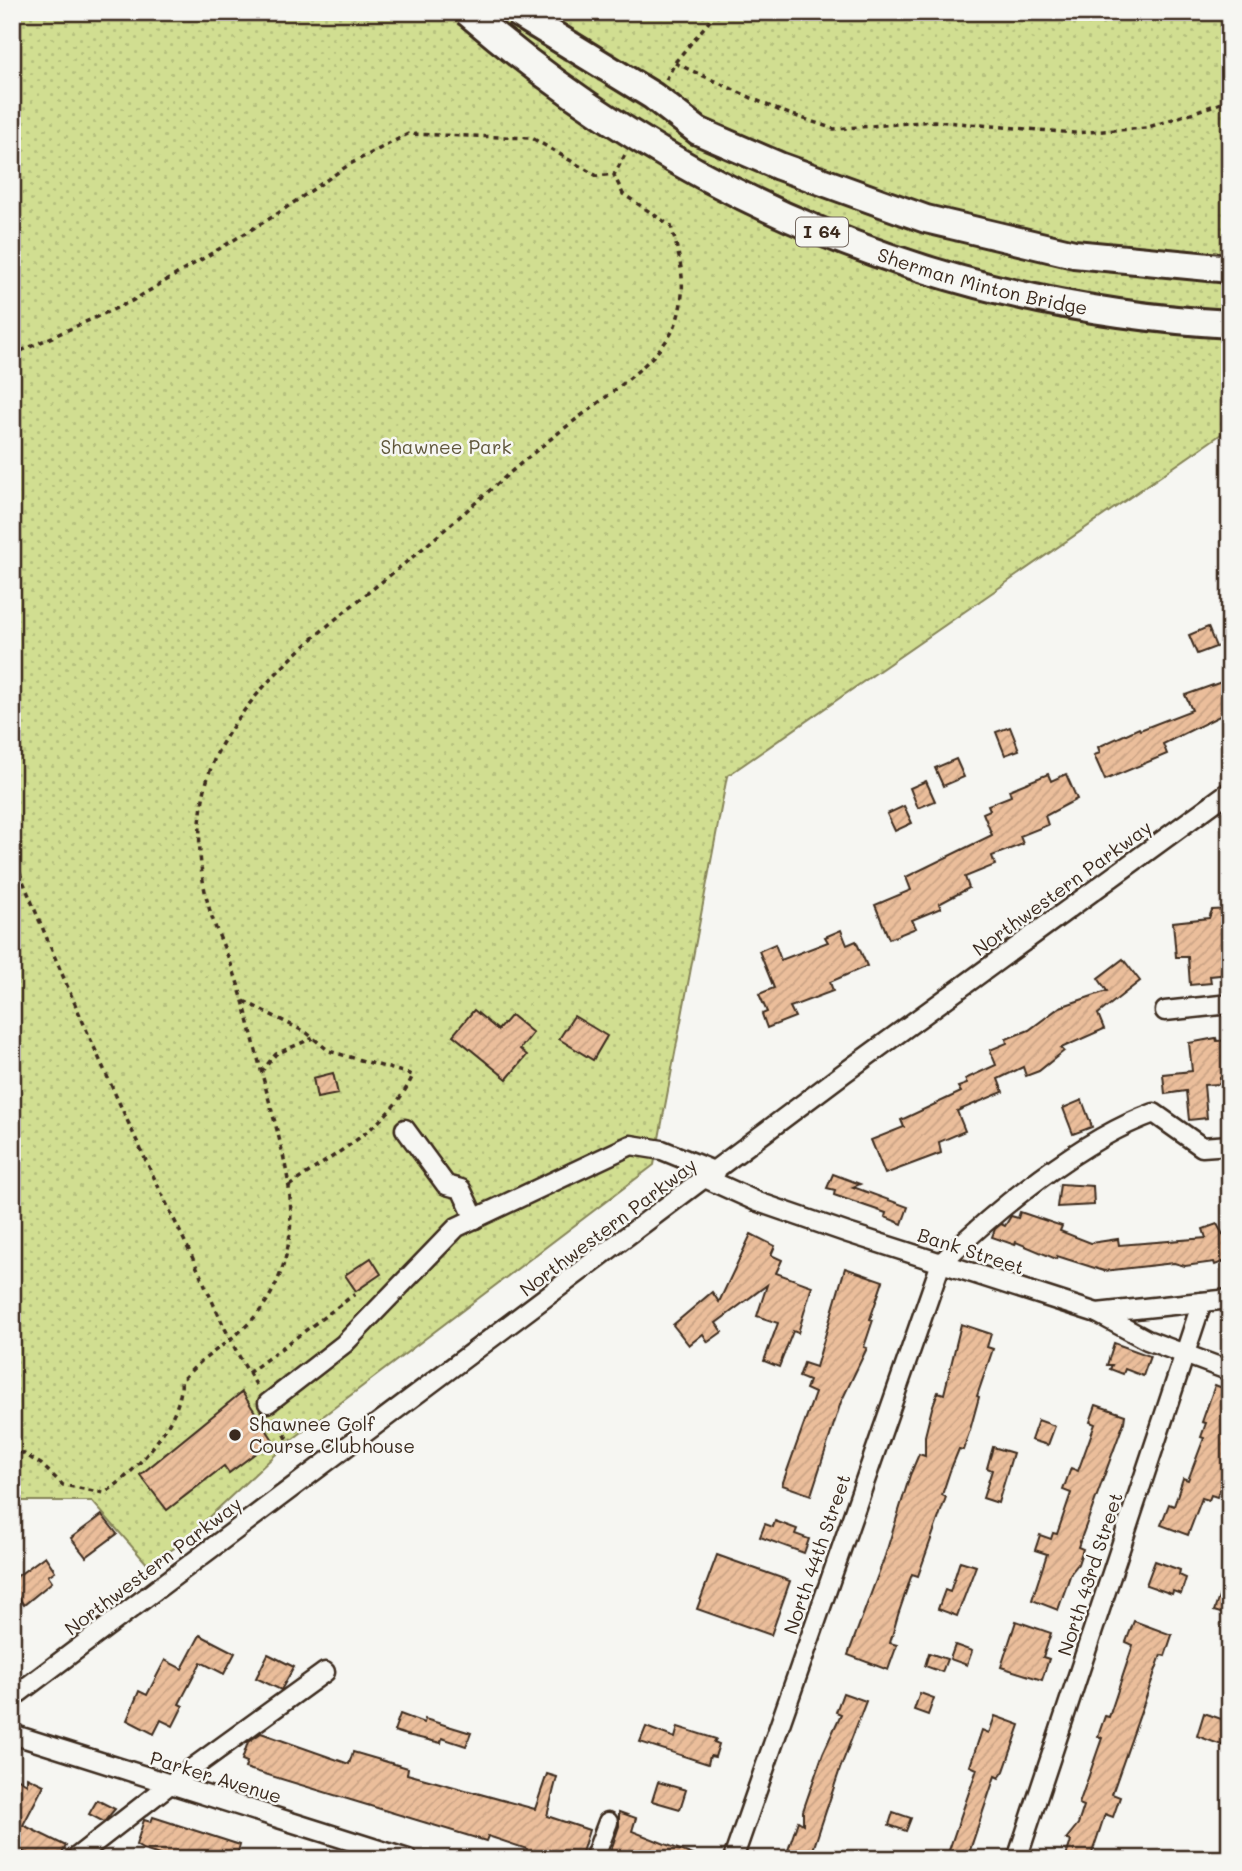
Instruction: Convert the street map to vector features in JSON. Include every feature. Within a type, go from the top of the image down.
[{"type":"highway","name":"Sherman Minton Bridge","points":[[467,12],[557,85],[681,166],[722,188],[847,243],[910,266],[1020,296],[1124,315],[1230,324]]},
{"type":"highway","points":[[481,12],[634,127],[761,196],[857,236],[959,271],[1037,289],[1133,305],[1230,312]]},
{"type":"highway","name":"I 64","points":[[516,12],[653,96],[698,131],[779,166],[901,210],[1074,254],[1230,269]]},
{"type":"street","name":"Northwestern Parkway","points":[[12,1698],[711,1176],[844,1073],[1230,791]]},
{"type":"street","points":[[1165,1011],[1230,1004]]},
{"type":"street","points":[[941,1263],[993,1213],[1121,1125],[1154,1113],[1202,1147],[1230,1145]]},
{"type":"street","points":[[405,1129],[446,1185],[461,1189],[475,1219]]},
{"type":"street","name":"Bank Street","points":[[268,1403],[345,1344],[457,1227],[631,1145],[662,1150],[758,1202],[1097,1313],[1230,1299]]},
{"type":"street","name":"North 44th Street","points":[[733,1859],[941,1263]]},
{"type":"street","name":"North 43rd Street","points":[[1017,1859],[1202,1302]]},
{"type":"street","points":[[1097,1313],[1119,1328],[1185,1356],[1230,1371]]},
{"type":"street","points":[[75,1859],[169,1785],[325,1672]]},
{"type":"street","name":"Parker Avenue","points":[[12,1734],[408,1859]]},
{"type":"street","points":[[594,1859],[608,1822]]},
{"type":"path","points":[[664,84],[676,61],[717,12]]},
{"type":"path","points":[[676,61],[778,110],[834,129],[934,121],[1074,133],[1134,129],[1146,128],[1230,100]]},
{"type":"path","points":[[12,355],[132,301],[274,216],[350,164],[408,134],[533,138],[597,176],[614,175]]},
{"type":"path","points":[[614,175],[627,152]]},
{"type":"path","points":[[12,1447],[41,1464],[62,1485],[104,1493],[121,1483],[173,1416],[183,1395],[181,1381],[194,1367],[240,1335],[271,1294],[290,1251],[289,1186],[284,1150],[244,1001],[213,921],[201,842],[202,800],[222,744],[258,695],[351,605],[645,363],[675,326],[685,278],[671,226],[622,194],[614,175]]},
{"type":"path","points":[[12,854],[53,955],[231,1342],[248,1373],[355,1294]]},
{"type":"path","points":[[244,1001],[313,1038],[329,1051],[413,1075],[405,1094],[383,1118],[289,1186]]},
{"type":"path","points":[[261,1072],[276,1054],[313,1038]]},
{"type":"path","points":[[268,1403],[289,1442]]},
{"type":"green space","name":"Shawnee Park","points":[[12,12],[1230,12],[1230,428],[727,776],[654,1165],[289,1442],[179,1545],[148,1565],[92,1501],[12,1501]]},
{"type":"building","points":[[1208,627],[1216,647],[1197,654],[1189,635]]},
{"type":"building","points":[[1230,679],[1230,711],[1163,744],[1167,754],[1105,780],[1094,755],[1100,753],[1098,747],[1139,728],[1140,730],[1192,710],[1185,695]]},
{"type":"building","points":[[1010,727],[1019,750],[1005,755],[996,732]]},
{"type":"building","points":[[956,759],[964,777],[943,786],[935,768]]},
{"type":"building","points":[[1048,774],[1051,781],[1066,774],[1077,799],[1045,816],[1048,825],[1020,836],[1023,844],[992,856],[995,865],[965,877],[969,888],[939,904],[941,908],[912,920],[916,928],[889,939],[875,905],[911,890],[906,877],[992,835],[983,813],[990,810],[988,805],[1011,796],[1009,790]]},
{"type":"building","points":[[926,781],[935,801],[918,808],[910,788]]},
{"type":"building","points":[[904,806],[912,823],[895,831],[887,814]]},
{"type":"building","points":[[1230,909],[1230,974],[1210,976],[1211,983],[1190,985],[1188,957],[1176,957],[1173,922],[1209,918],[1212,910]]},
{"type":"building","points":[[841,930],[847,945],[856,941],[867,966],[830,982],[833,991],[790,1007],[795,1017],[767,1028],[762,1014],[767,1012],[759,994],[774,988],[759,951],[775,944],[781,960],[828,942],[825,937]]},
{"type":"building","points":[[1123,959],[1140,981],[1098,1014],[1104,1029],[1061,1048],[1064,1051],[1039,1071],[1026,1076],[1023,1067],[998,1079],[1003,1092],[957,1111],[965,1131],[939,1142],[941,1153],[885,1174],[871,1140],[904,1127],[901,1120],[961,1092],[958,1087],[967,1084],[965,1079],[996,1065],[990,1050],[1007,1043],[1006,1039],[1029,1030],[1060,1007],[1107,991],[1098,978]]},
{"type":"building","points":[[474,1010],[498,1030],[511,1015],[533,1033],[520,1049],[527,1055],[507,1079],[453,1035]]},
{"type":"building","points":[[574,1016],[607,1036],[593,1060],[559,1039]]},
{"type":"building","points":[[1216,1038],[1217,1041],[1230,1040],[1230,1077],[1220,1078],[1220,1084],[1204,1085],[1207,1118],[1189,1120],[1186,1091],[1165,1094],[1163,1074],[1192,1071],[1189,1043]]},
{"type":"building","points":[[333,1073],[338,1094],[317,1098],[313,1078]]},
{"type":"building","points":[[1082,1100],[1092,1127],[1073,1134],[1063,1108]]},
{"type":"building","points":[[833,1174],[860,1184],[853,1187],[908,1207],[902,1224],[885,1217],[886,1213],[834,1195],[835,1190],[827,1188]]},
{"type":"building","points":[[1060,1184],[1093,1186],[1094,1205],[1057,1207]]},
{"type":"building","points":[[1020,1212],[1062,1226],[1060,1231],[1091,1243],[1118,1239],[1119,1245],[1206,1238],[1203,1229],[1217,1224],[1230,1247],[1230,1259],[1215,1265],[1214,1262],[1185,1266],[1174,1263],[1104,1271],[1057,1256],[1056,1259],[1016,1242],[1015,1245],[992,1237],[995,1229],[1001,1224],[1005,1226],[1011,1216],[1018,1218]]},
{"type":"building","points":[[751,1234],[775,1246],[771,1255],[782,1260],[776,1273],[812,1286],[798,1333],[793,1331],[779,1367],[764,1361],[778,1323],[757,1316],[767,1285],[716,1323],[722,1332],[708,1342],[703,1334],[689,1345],[673,1325],[712,1292],[719,1302]]},
{"type":"building","points":[[371,1258],[381,1274],[356,1291],[345,1275]]},
{"type":"building","points":[[845,1268],[883,1281],[870,1319],[873,1320],[864,1347],[867,1348],[841,1402],[811,1495],[782,1485],[815,1393],[806,1389],[809,1381],[799,1377],[804,1363],[816,1367]]},
{"type":"building","points":[[961,1324],[991,1334],[987,1347],[993,1349],[977,1396],[979,1397],[970,1430],[963,1450],[959,1449],[950,1471],[942,1495],[946,1497],[918,1576],[912,1574],[898,1615],[890,1643],[897,1645],[888,1670],[848,1655],[885,1556],[910,1475],[919,1454],[925,1456],[925,1436],[932,1408],[938,1392],[944,1394]]},
{"type":"building","points":[[1114,1343],[1150,1356],[1143,1376],[1125,1369],[1123,1374],[1110,1369],[1112,1365],[1107,1365]]},
{"type":"building","points":[[1215,1385],[1230,1391],[1230,1472],[1226,1471],[1217,1497],[1211,1495],[1209,1500],[1202,1498],[1188,1535],[1161,1525],[1169,1504],[1174,1506],[1183,1478],[1188,1480],[1204,1438],[1201,1437],[1206,1423],[1202,1422]]},
{"type":"building","points":[[242,1392],[273,1440],[229,1473],[224,1466],[167,1510],[140,1475]]},
{"type":"building","points":[[1096,1405],[1125,1415],[1124,1422],[1078,1547],[1083,1549],[1078,1564],[1071,1573],[1058,1610],[1032,1600],[1047,1554],[1035,1550],[1040,1535],[1051,1539],[1053,1533],[1057,1534],[1071,1493],[1063,1490],[1071,1468],[1078,1471],[1095,1424],[1090,1422]]},
{"type":"building","points":[[1038,1420],[1055,1426],[1048,1445],[1031,1440]]},
{"type":"building","points":[[993,1447],[1013,1453],[998,1503],[983,1498],[992,1470],[987,1468]]},
{"type":"building","points":[[102,1515],[117,1534],[86,1557],[71,1538]]},
{"type":"building","points":[[775,1521],[797,1529],[795,1534],[809,1539],[804,1553],[760,1537],[765,1524],[773,1527]]},
{"type":"building","points":[[717,1555],[790,1581],[771,1635],[697,1609]]},
{"type":"building","points":[[45,1556],[55,1571],[48,1576],[52,1582],[24,1605],[12,1589],[12,1580]]},
{"type":"building","points":[[960,1561],[976,1566],[957,1616],[938,1609],[945,1590],[950,1592]]},
{"type":"building","points":[[1155,1561],[1180,1570],[1179,1575],[1186,1578],[1181,1594],[1173,1591],[1172,1594],[1146,1585]]},
{"type":"building","points":[[1230,1571],[1230,1616],[1214,1611]]},
{"type":"building","points":[[1016,1621],[1051,1633],[1043,1657],[1049,1659],[1042,1680],[1001,1667]]},
{"type":"building","points":[[1134,1621],[1172,1635],[1165,1656],[1161,1655],[1112,1794],[1120,1797],[1113,1817],[1105,1814],[1090,1859],[1065,1859],[1071,1841],[1066,1839],[1078,1824],[1084,1806],[1079,1804],[1102,1738],[1098,1736],[1105,1716],[1109,1717],[1133,1645],[1126,1642]]},
{"type":"building","points":[[200,1635],[235,1653],[224,1674],[201,1662],[179,1704],[183,1706],[173,1726],[161,1720],[154,1734],[127,1720],[139,1691],[147,1695],[165,1660],[182,1669]]},
{"type":"building","points":[[955,1645],[972,1651],[967,1665],[950,1659]]},
{"type":"building","points":[[929,1653],[947,1659],[942,1672],[925,1666]]},
{"type":"building","points":[[268,1654],[294,1667],[281,1690],[256,1678]]},
{"type":"building","points":[[843,1693],[866,1701],[810,1859],[785,1859],[798,1821],[803,1824],[803,1811],[823,1753],[841,1714],[836,1712]]},
{"type":"building","points":[[920,1693],[934,1698],[928,1715],[914,1710]]},
{"type":"building","points":[[1204,1713],[1230,1722],[1230,1748],[1197,1736]]},
{"type":"building","points":[[400,1714],[424,1723],[425,1719],[471,1733],[466,1746],[442,1738],[441,1743],[407,1735],[394,1731]]},
{"type":"building","points":[[995,1716],[1020,1725],[1004,1771],[999,1778],[995,1776],[967,1859],[946,1859],[977,1769],[970,1766],[982,1730],[989,1733]]},
{"type":"building","points":[[646,1727],[675,1738],[678,1727],[716,1739],[714,1742],[719,1744],[715,1757],[710,1756],[708,1764],[640,1742]]},
{"type":"building","points":[[261,1733],[349,1764],[353,1752],[408,1768],[407,1774],[535,1809],[547,1774],[557,1777],[547,1816],[589,1830],[580,1859],[539,1859],[525,1854],[527,1849],[488,1836],[486,1841],[245,1768],[247,1762],[242,1760],[248,1742]]},
{"type":"building","points":[[12,1775],[27,1784],[27,1777],[44,1785],[23,1825],[66,1846],[59,1859],[40,1859],[12,1847]]},
{"type":"building","points":[[658,1782],[686,1790],[680,1809],[652,1801]]},
{"type":"building","points":[[97,1800],[115,1809],[104,1822],[89,1814]]},
{"type":"building","points":[[619,1812],[636,1818],[632,1831],[703,1859],[608,1859],[619,1826]]},
{"type":"building","points":[[893,1812],[911,1818],[906,1831],[889,1825]]},
{"type":"building","points":[[153,1817],[240,1845],[236,1859],[172,1859],[144,1850],[136,1845],[144,1820],[151,1822]]},
{"type":"place","name":"Shawnee Golf Course Clubhouse","points":[[235,1435]]}]
